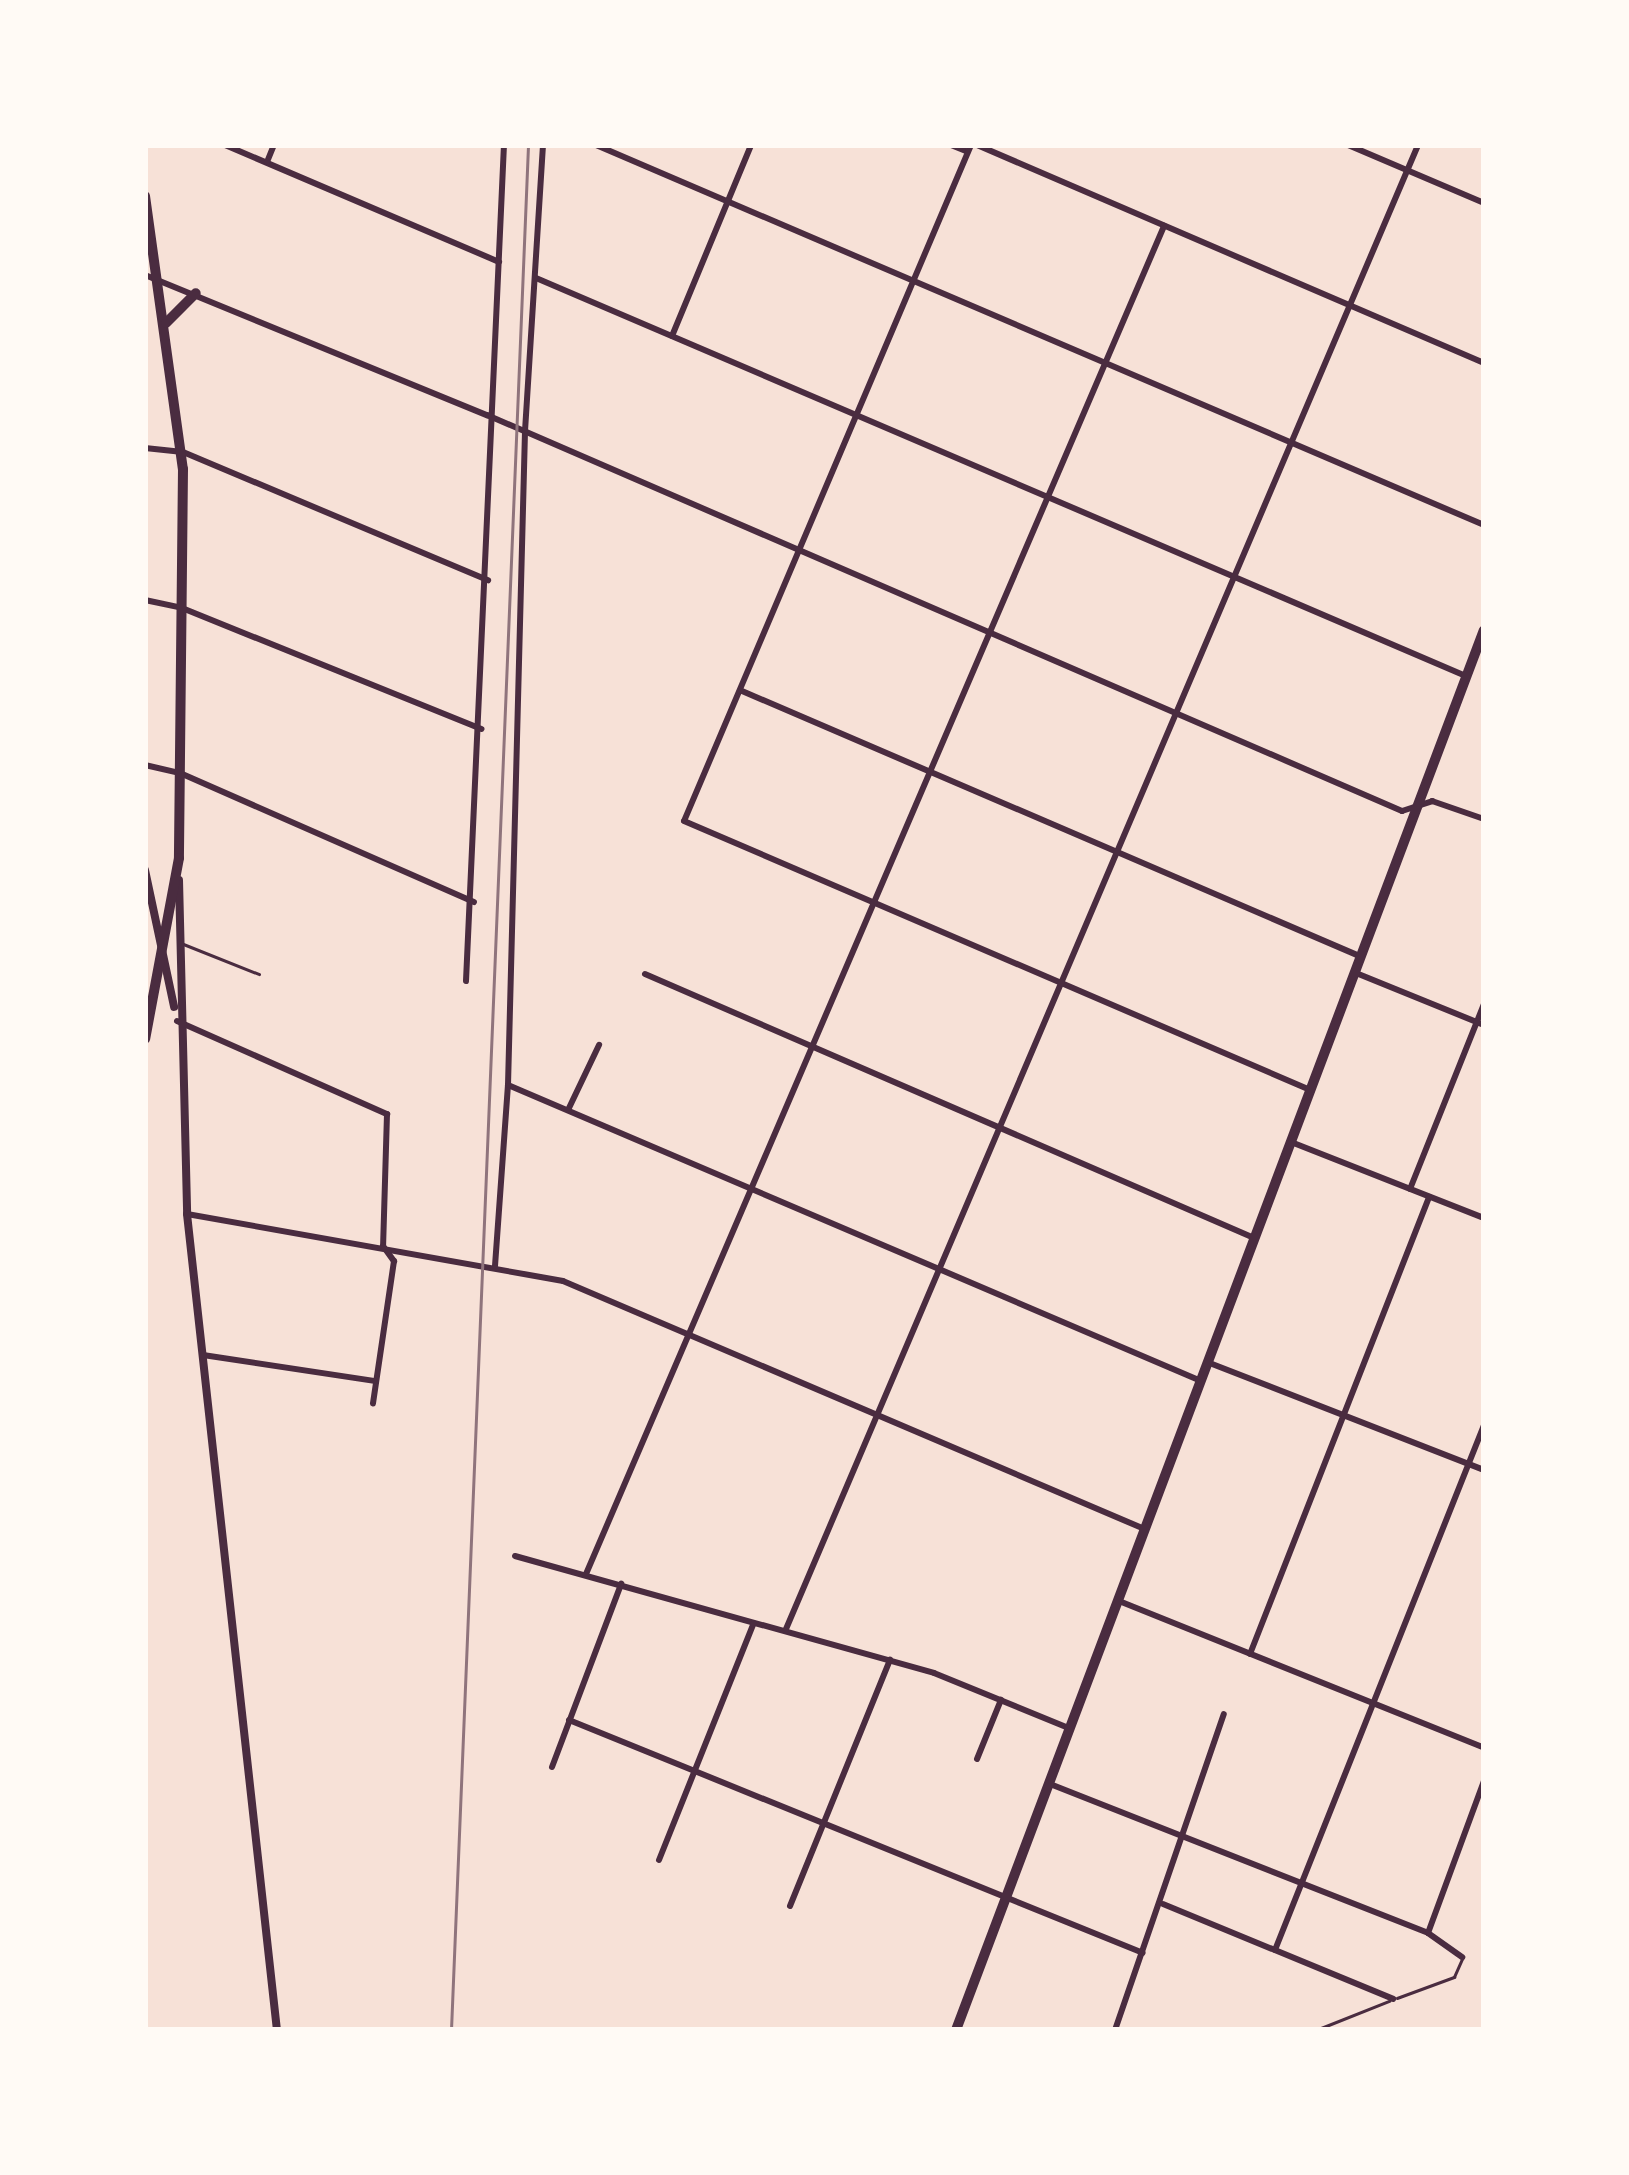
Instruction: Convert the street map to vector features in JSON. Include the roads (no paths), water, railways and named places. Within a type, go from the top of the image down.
[{"type":"main road","points":[[145,196],[149,274],[165,323],[183,452],[179,858],[145,1039]]},
{"type":"main road","points":[[165,323],[196,293]]},
{"type":"main road","points":[[956,2030],[1357,955],[1484,630]]},
{"type":"street","points":[[225,145],[499,262]]},
{"type":"street","points":[[267,162],[274,145]]},
{"type":"street","points":[[466,981],[482,729],[504,145]]},
{"type":"street","points":[[494,1266],[508,1085],[525,431],[543,145]]},
{"type":"street","points":[[596,145],[1484,525]]},
{"type":"street","points":[[672,336],[752,145]]},
{"type":"street","points":[[951,145],[972,147],[1484,364]]},
{"type":"street","points":[[1348,145],[1484,204]]},
{"type":"street","points":[[786,1629],[1410,172],[1418,145]]},
{"type":"street","points":[[972,147],[684,821],[1308,1089]]},
{"type":"street","points":[[586,1574],[1164,226]]},
{"type":"street","points":[[149,274],[525,431],[1402,811],[1432,802],[1484,820]]},
{"type":"street","points":[[536,278],[1234,582],[1466,676]]},
{"type":"street","points":[[145,448],[183,452],[488,580]]},
{"type":"street","points":[[145,600],[182,608],[482,729]]},
{"type":"street","points":[[742,690],[1357,955]]},
{"type":"street","points":[[145,766],[180,773],[474,902]]},
{"type":"street","points":[[179,858],[177,1022],[186,1214],[277,2030]]},
{"type":"street","points":[[145,870],[177,1022]]},
{"type":"street","points":[[1351,971],[1481,1024]]},
{"type":"street","points":[[645,974],[1002,1125],[1252,1237]]},
{"type":"street","points":[[1410,1189],[1481,1024],[1484,1004]]},
{"type":"street","points":[[177,1022],[387,1114],[384,1246],[394,1261],[373,1404]]},
{"type":"street","points":[[569,1108],[599,1045]]},
{"type":"street","points":[[508,1085],[1199,1380]]},
{"type":"street","points":[[1290,1141],[1484,1218]]},
{"type":"street","points":[[1250,1654],[1341,1413],[1429,1197]]},
{"type":"street","points":[[186,1214],[384,1246],[563,1281],[1142,1528]]},
{"type":"street","points":[[200,1354],[374,1381]]},
{"type":"street","points":[[1207,1362],[1484,1470]]},
{"type":"street","points":[[1275,1950],[1484,1425]]},
{"type":"street","points":[[515,1556],[890,1660],[1069,1728]]},
{"type":"street","points":[[552,1767],[622,1584]]},
{"type":"street","points":[[1117,1600],[1484,1748]]},
{"type":"street","points":[[658,1860],[754,1622]]},
{"type":"street","points":[[790,1906],[890,1660]]},
{"type":"street","points":[[977,1759],[1001,1700]]},
{"type":"street","points":[[1116,2030],[1186,1837],[1224,1714]]},
{"type":"street","points":[[569,1720],[1143,1952]]},
{"type":"street","points":[[1428,1933],[1484,1781]]},
{"type":"street","points":[[1049,1783],[1428,1933],[1462,1957]]},
{"type":"street","points":[[1163,1904],[1394,1999]]},
{"type":"lane","points":[[178,942],[259,974]]},
{"type":"lane","points":[[1316,2030],[1454,1977],[1462,1957]]},
{"type":"railway","points":[[451,2030],[528,145]]}]
